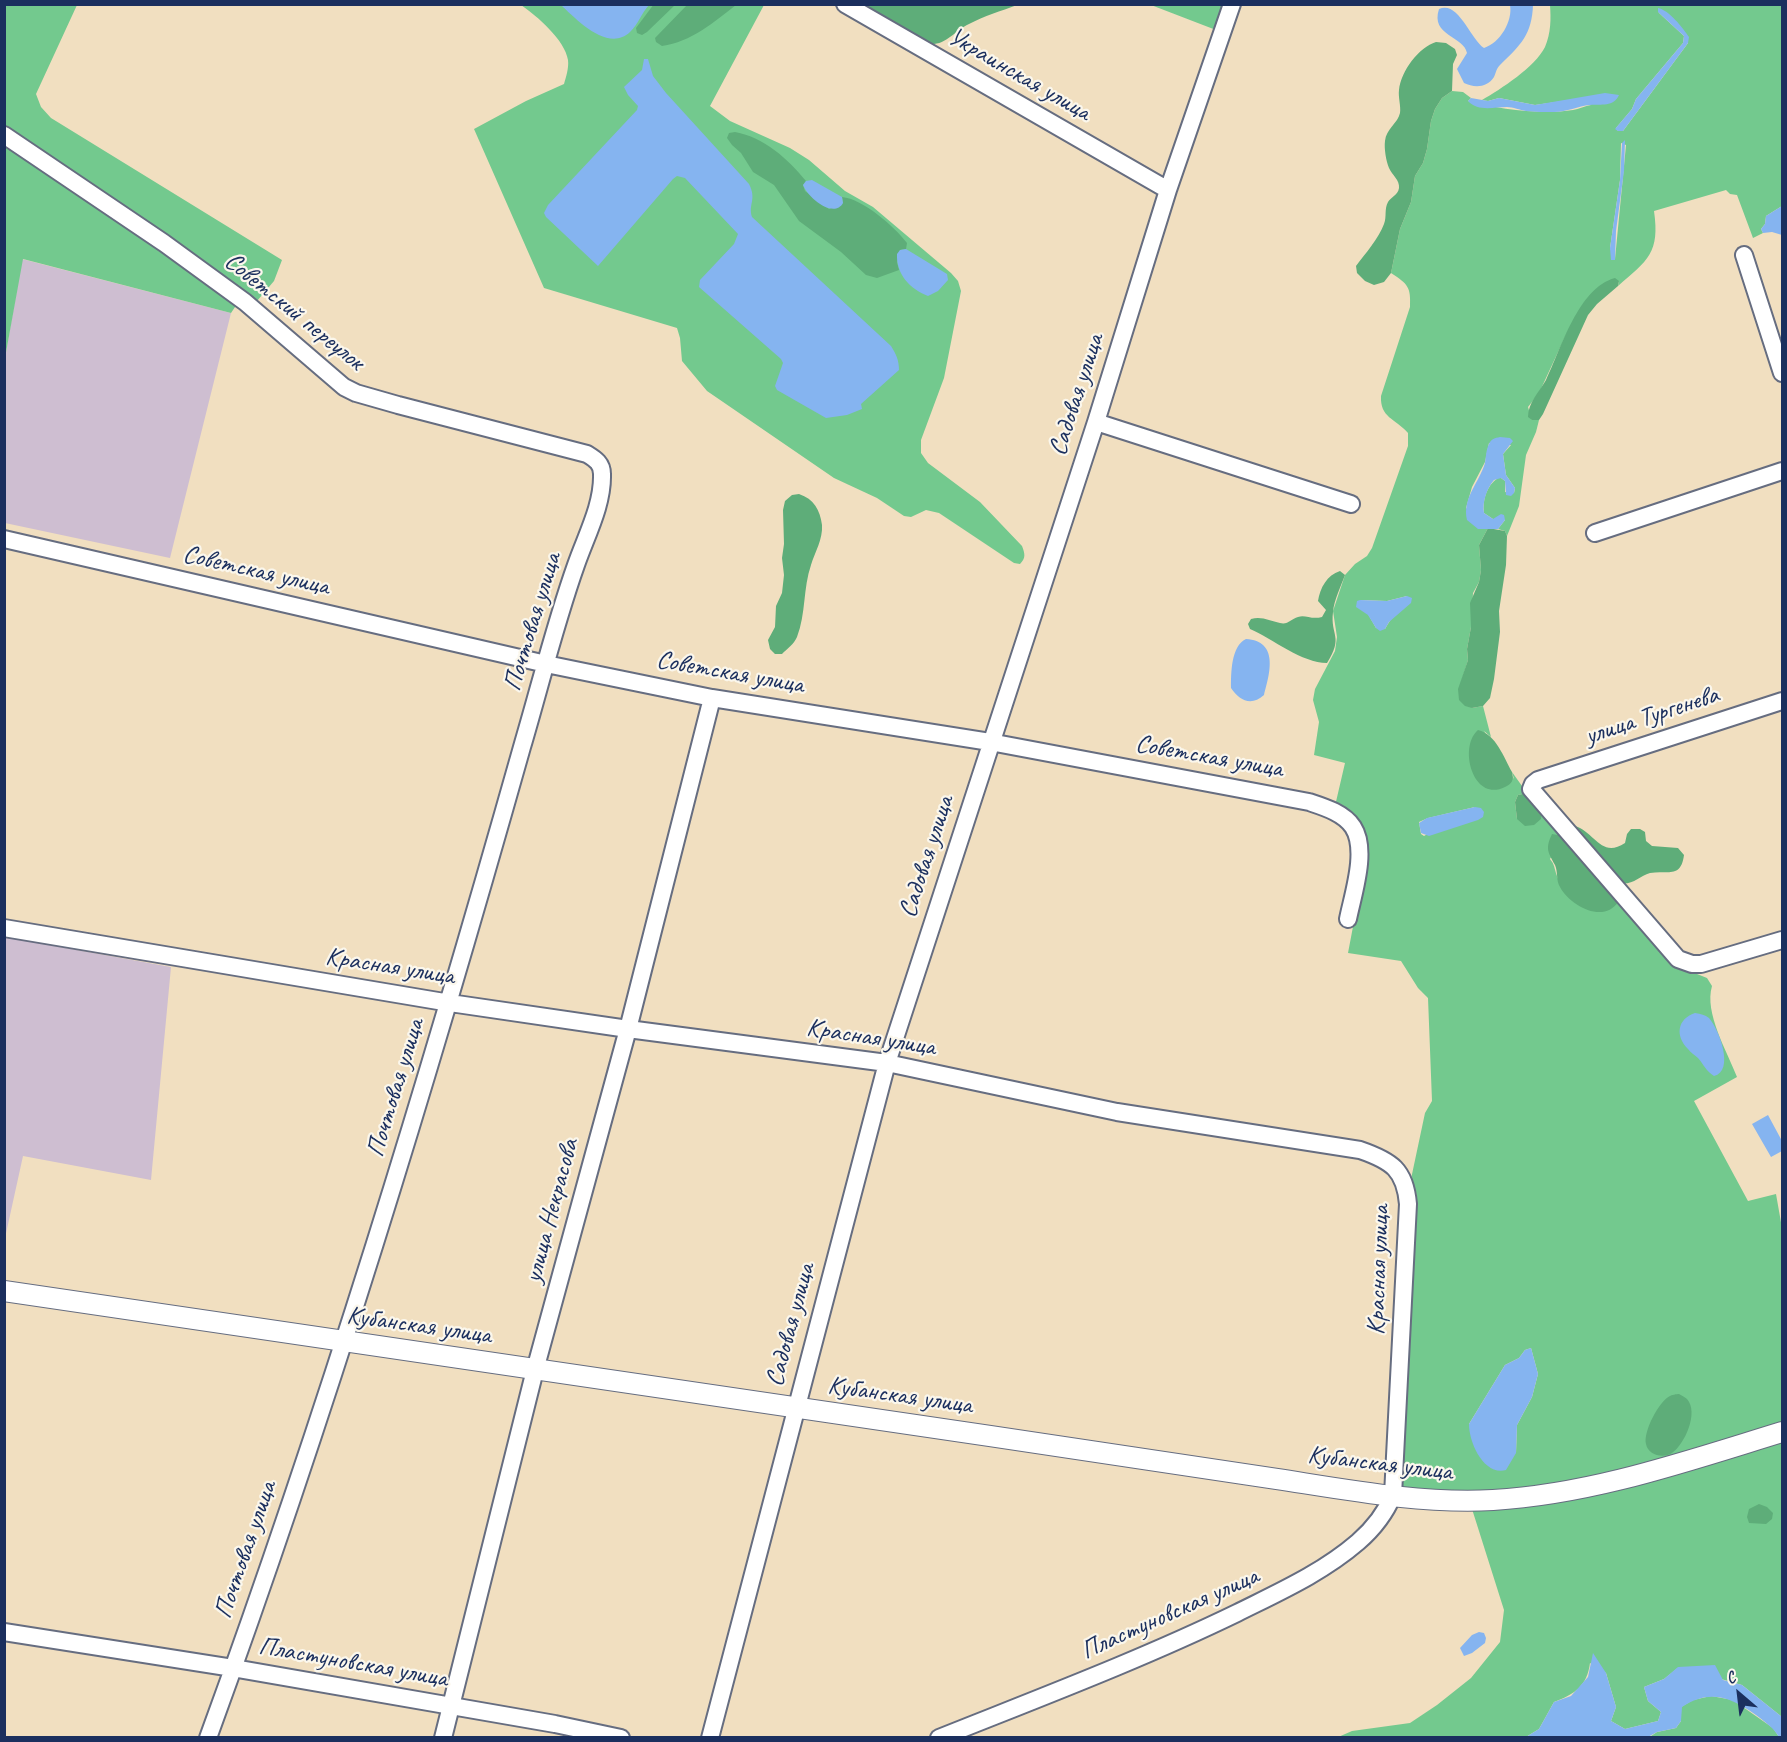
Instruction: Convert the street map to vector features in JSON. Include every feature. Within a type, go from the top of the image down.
[{"type":"street","name":"Украинская улица","points":[[845,4],[1168,190]]},
{"type":"street","name":"Садовая улица","points":[[710,1737],[887,1064],[1096,422],[1168,190],[1232,4]]},
{"type":"street","name":"Советский переулок","points":[[4,135],[164,243],[236,296],[344,387],[356,393],[398,405],[587,454]]},
{"type":"street","points":[[1744,255],[1782,373]]},
{"type":"street","points":[[1096,422],[1351,504]]},
{"type":"street","name":"Почтовая улица","points":[[208,1737],[343,1343],[450,1003],[576,564],[590,532],[597,507],[602,471],[598,461],[587,454]]},
{"type":"street","points":[[1595,533],[1782,471]]},
{"type":"street","name":"Советская улица","points":[[4,539],[546,664],[712,698],[990,742],[1291,798],[1322,806],[1345,819],[1353,827],[1358,839],[1359,867],[1348,919]]},
{"type":"street","name":"улица Некрасова","points":[[443,1737],[535,1370],[628,1029],[712,698]]},
{"type":"street","name":"улица Тургенева","points":[[1782,701],[1538,780],[1531,789],[1678,959],[1692,964],[1701,964],[1782,940]]},
{"type":"street","name":"Красная улица","points":[[4,928],[450,1003],[887,1064],[1117,1112],[1360,1150],[1384,1159],[1394,1166],[1404,1181],[1408,1204],[1393,1495]]},
{"type":"street","name":"Кубанская улица","points":[[4,1292],[1393,1495],[1460,1501],[1549,1495],[1645,1475],[1782,1432]]},
{"type":"street","name":"Пластуновская улица","points":[[939,1737],[1131,1662],[1292,1586],[1360,1541],[1384,1514],[1393,1495]]},
{"type":"street","name":"Пластуновская улица","points":[[4,1632],[233,1668],[621,1737]]},
{"type":"shaded area","points":[[22,259],[231,313],[170,558],[5,523],[5,358]]},
{"type":"shaded area","points":[[5,937],[171,967],[151,1180],[23,1156],[5,1238]]},
{"type":"green space","points":[[654,4],[675,5],[647,32],[642,35],[637,33],[636,28]]},
{"type":"green space","points":[[688,4],[736,5],[692,36],[662,46],[656,42],[655,38]]},
{"type":"green space","points":[[4,5],[77,5],[36,94],[41,107],[51,118],[282,260],[274,281],[257,301],[202,261],[5,128]]},
{"type":"green space","points":[[521,5],[764,5],[710,106],[730,121],[790,148],[809,160],[845,191],[873,207],[958,281],[961,291],[944,378],[921,440],[921,453],[928,463],[980,502],[1022,546],[1024,556],[1020,564],[1014,563],[939,513],[926,510],[911,517],[904,516],[877,498],[834,478],[707,391],[682,361],[677,328],[544,288],[474,129],[564,84],[568,63],[566,52],[542,22]]},
{"type":"green space","points":[[867,5],[1017,5],[975,21],[940,43],[928,44],[869,9]]},
{"type":"green space","points":[[1151,5],[1225,5],[1216,30]]},
{"type":"green space","points":[[1550,5],[1782,5],[1782,206],[1766,216],[1765,224],[1761,229],[1763,233],[1753,238],[1737,195],[1730,194],[1726,190],[1654,211],[1655,237],[1650,254],[1618,286],[1619,281],[1584,303],[1539,393],[1528,407],[1532,420],[1539,420],[1526,455],[1519,506],[1507,536],[1505,531],[1498,529],[1505,520],[1493,519],[1484,513],[1484,508],[1488,489],[1498,478],[1505,481],[1505,492],[1514,493],[1515,488],[1506,475],[1503,454],[1511,445],[1489,443],[1485,462],[1472,487],[1466,508],[1488,528],[1479,545],[1481,570],[1479,582],[1473,593],[1467,649],[1468,660],[1459,689],[1472,708],[1483,706],[1491,737],[1484,731],[1514,779],[1512,772],[1527,793],[1518,795],[1515,802],[1517,819],[1542,812],[1563,836],[1550,859],[1565,892],[1572,900],[1588,909],[1618,902],[1682,968],[1707,978],[1712,986],[1710,997],[1714,1020],[1737,1077],[1694,1101],[1748,1201],[1776,1194],[1782,1228],[1782,1425],[1648,1466],[1542,1488],[1450,1494],[1403,1488],[1401,1481],[1417,1203],[1411,1179],[1425,1113],[1432,1101],[1428,998],[1418,988],[1401,961],[1348,953],[1364,860],[1335,806],[1345,763],[1314,755],[1319,722],[1313,700],[1315,689],[1335,651],[1337,637],[1333,611],[1345,575],[1367,556],[1372,548],[1408,446],[1408,433],[1383,409],[1381,396],[1410,307],[1409,290],[1391,273],[1400,229],[1411,202],[1415,176],[1423,163],[1435,109],[1442,98],[1452,91],[1463,92],[1471,98],[1468,101],[1520,110],[1547,112],[1575,110],[1591,105],[1563,101],[1535,105],[1499,98],[1482,100],[1517,77],[1540,55],[1545,47],[1550,26]],"holes":[[[1658,12],[1677,24],[1684,32],[1688,43],[1623,131],[1618,131],[1616,128],[1632,109],[1636,99],[1683,43],[1684,36]],[[1621,143],[1626,145],[1615,259],[1610,248],[1620,180]],[[1407,596],[1385,629],[1376,628],[1360,600],[1387,601]],[[1475,807],[1424,836],[1421,834],[1419,822],[1428,818]],[[1531,1348],[1538,1374],[1532,1397],[1517,1425],[1516,1453],[1469,1424],[1505,1365],[1519,1358],[1525,1350]]]},
{"type":"green space","points":[[1436,42],[1446,43],[1455,49],[1457,55],[1453,64],[1452,91],[1442,98],[1435,109],[1423,163],[1415,176],[1411,202],[1400,229],[1391,273],[1384,282],[1374,285],[1365,281],[1357,273],[1356,266],[1379,235],[1385,221],[1389,200],[1399,188],[1387,162],[1386,137],[1400,113],[1399,90],[1403,75],[1417,54]]},
{"type":"green space","points":[[735,132],[756,139],[775,150],[806,181],[803,185],[805,191],[829,209],[843,203],[842,197],[868,208],[886,222],[907,243],[906,249],[900,250],[897,262],[899,270],[877,278],[866,275],[841,252],[799,221],[774,185],[753,172],[741,153],[732,145],[727,138],[729,133]]},
{"type":"green space","points":[[5,142],[237,304],[231,313],[23,259],[5,358]]},
{"type":"green space","points":[[1615,278],[1619,281],[1618,286],[1588,315],[1543,414],[1539,420],[1532,420],[1528,417],[1530,407],[1546,380],[1572,321],[1591,294],[1602,284]]},
{"type":"green space","points":[[799,494],[809,499],[818,510],[822,525],[821,535],[808,574],[802,619],[797,637],[782,654],[775,654],[770,649],[768,640],[775,627],[776,606],[782,593],[783,510],[785,501],[792,495]]},
{"type":"green space","points":[[1488,528],[1505,531],[1507,536],[1506,565],[1499,611],[1500,632],[1490,698],[1483,706],[1472,708],[1465,706],[1459,700],[1458,689],[1468,660],[1467,649],[1471,627],[1470,603],[1479,582],[1481,570],[1479,545]]},
{"type":"green space","points":[[1340,571],[1345,575],[1334,607],[1336,641],[1327,663],[1298,655],[1250,629],[1248,624],[1251,619],[1255,618],[1287,623],[1301,616],[1322,617],[1326,610],[1318,601],[1320,591],[1328,579]]},
{"type":"green space","points":[[1478,730],[1495,741],[1512,772],[1512,781],[1507,786],[1494,790],[1484,787],[1472,771],[1469,748]]},
{"type":"green space","points":[[1527,793],[1542,812],[1541,819],[1534,825],[1525,826],[1517,819],[1515,802],[1518,795]]},
{"type":"green space","points":[[1575,826],[1598,843],[1610,848],[1625,843],[1631,829],[1640,829],[1645,832],[1646,841],[1652,846],[1678,848],[1684,855],[1682,863],[1680,868],[1672,872],[1650,873],[1632,882],[1618,883],[1571,830]]},
{"type":"green space","points":[[1552,834],[1563,836],[1618,902],[1612,908],[1604,912],[1588,910],[1579,906],[1565,894],[1559,885],[1556,867],[1548,850]]},
{"type":"green space","points":[[1679,1394],[1687,1399],[1690,1405],[1692,1412],[1689,1428],[1677,1449],[1668,1455],[1656,1455],[1647,1448],[1646,1444],[1649,1425],[1661,1404],[1672,1395]]},
{"type":"green space","points":[[1782,1441],[1782,1717],[1742,1685],[1679,1667],[1664,1679],[1644,1687],[1648,1701],[1661,1712],[1658,1721],[1625,1729],[1611,1721],[1616,1707],[1606,1673],[1590,1663],[1586,1678],[1579,1688],[1554,1702],[1539,1729],[1526,1737],[1336,1738],[1352,1731],[1410,1723],[1471,1678],[1500,1642],[1504,1610],[1472,1509],[1579,1497],[1642,1484]]},
{"type":"green space","points":[[1759,1504],[1767,1507],[1773,1513],[1772,1519],[1766,1524],[1749,1523],[1747,1517],[1749,1509]]},
{"type":"green space","points":[[1711,1696],[1733,1700],[1773,1728],[1779,1737],[1648,1738],[1657,1732],[1676,1728],[1681,1721],[1681,1707],[1693,1700]]},
{"type":"water","points":[[561,5],[649,5],[630,32],[612,39],[593,32]]},
{"type":"water","points":[[1510,5],[1533,5],[1530,24],[1524,38],[1499,66],[1491,81],[1476,86],[1464,83],[1457,69],[1467,53],[1465,47],[1439,25],[1437,18],[1439,9],[1446,8],[1458,15],[1484,48],[1504,31],[1509,18]]},
{"type":"water","points":[[1658,8],[1667,12],[1679,24],[1689,37],[1688,43],[1623,131],[1618,131],[1615,129],[1632,109],[1636,99],[1683,43],[1684,36],[1658,12]]},
{"type":"water","points":[[644,59],[648,59],[653,76],[666,93],[749,184],[752,194],[752,217],[891,346],[897,357],[899,370],[861,404],[862,409],[847,415],[826,418],[777,390],[775,386],[783,363],[781,359],[699,287],[700,280],[734,244],[738,234],[685,178],[677,176],[673,179],[598,266],[546,217],[544,213],[548,205],[637,110],[638,106],[624,87],[642,70]]},
{"type":"water","points":[[1605,93],[1619,95],[1611,103],[1559,112],[1529,111],[1507,107],[1481,108],[1468,101],[1471,98],[1488,101],[1499,98],[1535,105]]},
{"type":"water","points":[[1625,140],[1615,260],[1611,260],[1610,248],[1620,180],[1622,143]]},
{"type":"water","points":[[812,180],[842,197],[843,203],[834,209],[815,201],[803,185],[806,181]]},
{"type":"water","points":[[1782,206],[1782,235],[1772,232],[1763,233],[1761,229],[1765,224],[1766,216]]},
{"type":"water","points":[[906,249],[947,274],[948,280],[938,291],[928,296],[905,280],[899,268],[897,254],[900,250]]},
{"type":"water","points":[[1510,438],[1513,441],[1503,454],[1506,475],[1515,488],[1514,493],[1511,496],[1506,495],[1505,481],[1501,478],[1494,480],[1486,495],[1484,513],[1493,519],[1501,514],[1504,515],[1505,520],[1498,529],[1478,529],[1467,520],[1467,505],[1485,463],[1489,444],[1493,439]]},
{"type":"water","points":[[1407,596],[1412,598],[1411,603],[1389,622],[1385,629],[1380,631],[1368,615],[1356,607],[1357,601],[1360,600],[1387,601]]},
{"type":"water","points":[[1246,639],[1264,646],[1270,660],[1264,695],[1254,701],[1242,699],[1231,688],[1235,654],[1241,642]]},
{"type":"water","points":[[1475,807],[1481,808],[1484,812],[1483,817],[1478,820],[1429,836],[1421,833],[1419,823],[1427,818]]},
{"type":"water","points":[[1695,1013],[1709,1018],[1721,1040],[1723,1066],[1720,1073],[1714,1076],[1681,1039],[1681,1024],[1684,1019]]},
{"type":"water","points":[[1768,1115],[1782,1141],[1782,1151],[1771,1157],[1752,1124]]},
{"type":"water","points":[[1531,1348],[1538,1374],[1532,1397],[1517,1425],[1516,1453],[1506,1470],[1498,1471],[1491,1468],[1479,1456],[1472,1440],[1469,1424],[1505,1365],[1519,1358],[1525,1350]]},
{"type":"water","points":[[1479,1632],[1484,1633],[1485,1643],[1464,1656],[1460,1648],[1472,1635]]},
{"type":"water","points":[[1593,1653],[1606,1673],[1616,1707],[1611,1721],[1625,1729],[1658,1721],[1661,1712],[1648,1701],[1644,1687],[1664,1679],[1678,1667],[1715,1665],[1723,1680],[1742,1685],[1782,1717],[1782,1737],[1779,1737],[1769,1725],[1747,1709],[1720,1697],[1711,1697],[1692,1701],[1682,1707],[1681,1721],[1676,1728],[1657,1732],[1648,1737],[1526,1737],[1539,1729],[1554,1702],[1571,1696],[1588,1677]]}]
